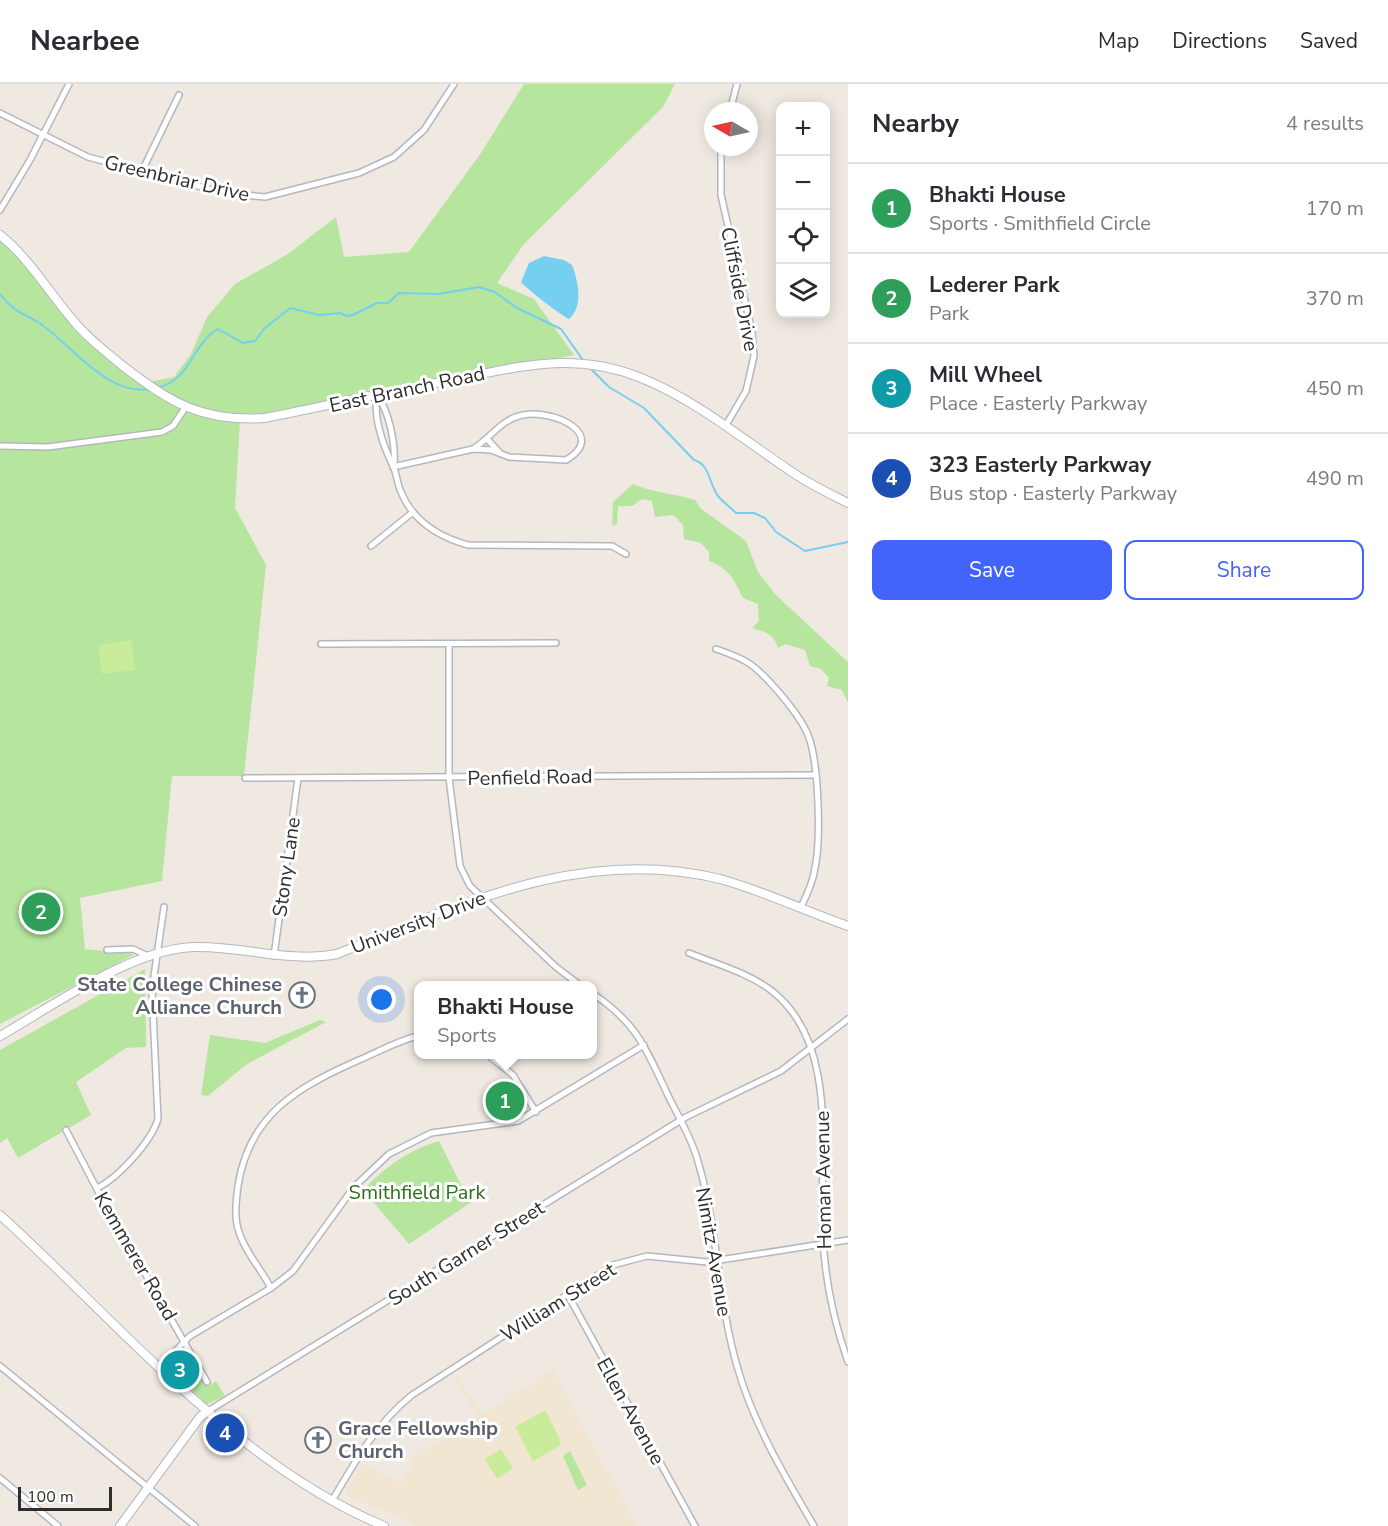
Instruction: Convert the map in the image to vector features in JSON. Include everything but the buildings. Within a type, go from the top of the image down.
[{"type":"main road","name":"East Branch Road","points":[[0,235],[27,262],[74,322],[145,383],[185,408],[221,418],[257,418],[516,365],[568,362],[606,368],[659,387],[726,425],[789,471],[848,503]]},
{"type":"main road","name":"University Drive","points":[[0,1035],[129,963],[158,952],[207,947],[273,956],[315,958],[337,954],[481,897],[519,885],[560,877],[634,870],[666,871],[718,879],[758,890],[848,926]]},
{"type":"main road","points":[[0,1215],[159,1368],[208,1411],[267,1456],[333,1499],[384,1526]]},
{"type":"main road","name":"South Garner Street","points":[[120,1526],[200,1418],[208,1411]]},
{"type":"street","points":[[0,210],[44,135],[69,84]]},
{"type":"street","name":"Greenbriar Drive","points":[[0,113],[88,157],[251,197],[284,194],[372,168],[406,149],[424,130],[454,84]]},
{"type":"street","points":[[732,102],[737,84]]},
{"type":"street","points":[[142,171],[179,95]]},
{"type":"street","name":"Cliffside Drive","points":[[721,156],[721,195],[750,322],[754,356],[746,391],[726,425]]},
{"type":"street","points":[[377,395],[383,403],[393,444],[393,467],[402,494],[413,512],[441,535],[468,545],[612,546],[626,554]]},
{"type":"street","points":[[0,446],[48,447],[162,432],[173,426],[185,408]]},
{"type":"street","points":[[393,467],[473,449],[509,456],[566,460],[577,450],[579,435],[569,421],[550,415],[536,414],[508,420],[473,449]]},
{"type":"street","points":[[487,439],[500,453]]},
{"type":"street","points":[[371,546],[413,512]]},
{"type":"street","points":[[321,644],[556,643]]},
{"type":"street","points":[[449,644],[449,778],[460,866],[470,886],[556,967],[574,981]]},
{"type":"street","points":[[716,650],[750,664],[801,722],[812,744],[816,775],[816,867],[801,907]]},
{"type":"street","name":"Penfield Road","points":[[245,778],[816,775]]},
{"type":"street","name":"Stony Lane","points":[[273,956],[298,778]]},
{"type":"street","points":[[97,1188],[122,1170],[151,1134],[158,1119],[152,990],[164,907]]},
{"type":"street","points":[[107,950],[133,949],[148,956]]},
{"type":"street","name":"Homan Avenue","points":[[689,953],[748,978],[772,992],[793,1014],[810,1050],[820,1088],[825,1129],[824,1244],[834,1317],[848,1362]]},
{"type":"street","name":"Nimitz Avenue","points":[[597,997],[629,1022],[644,1045],[696,1155],[712,1220],[729,1337],[746,1392],[769,1446],[814,1526]]},
{"type":"street","name":"South Garner Street","points":[[208,1411],[680,1121],[773,1076],[848,1019]]},
{"type":"street","points":[[271,1288],[243,1241],[237,1220],[240,1178],[258,1133],[277,1107],[314,1080],[414,1038]]},
{"type":"street","points":[[159,1368],[184,1341],[271,1288],[301,1263],[354,1187],[389,1154],[431,1133],[454,1128],[510,1124],[536,1112],[644,1045]]},
{"type":"street","points":[[493,1059],[513,1075],[536,1112]]},
{"type":"street","name":"Kemmerer Road","points":[[66,1130],[207,1382]]},
{"type":"street","name":"William Street","points":[[333,1499],[374,1431],[394,1410],[613,1265],[631,1258],[647,1256],[695,1263],[718,1261],[848,1240]]},
{"type":"street","name":"Ellen Avenue","points":[[568,1295],[695,1526]]},
{"type":"street","points":[[0,1366],[195,1526]]},
{"type":"street","points":[[0,1478],[58,1526]]},
{"type":"shaded area","points":[[553,1370],[637,1526],[418,1526],[344,1494],[362,1463],[400,1484],[410,1471],[409,1461],[478,1417],[453,1377],[457,1375],[483,1414]]},
{"type":"green space","points":[[524,84],[675,84],[663,107],[524,244],[497,283],[534,299],[574,355],[240,420],[235,508],[266,565],[244,776],[172,776],[162,881],[80,898],[85,949],[135,954],[0,1024],[0,235],[74,322],[145,383],[174,377],[191,354],[207,317],[235,284],[288,254],[336,217],[344,257],[409,252],[481,153]]},
{"type":"green space","points":[[633,484],[695,500],[700,508],[746,541],[758,572],[776,595],[848,662],[848,703],[842,690],[827,686],[829,678],[821,669],[810,666],[805,650],[785,644],[778,648],[769,634],[752,628],[759,621],[758,604],[743,598],[734,580],[726,571],[709,561],[709,552],[701,543],[684,539],[683,525],[673,515],[655,517],[652,501],[642,499],[632,506],[618,506],[617,524],[612,526],[613,502]]},
{"type":"green space","points":[[131,640],[135,670],[102,674],[98,645]]},
{"type":"green space","points":[[145,969],[146,1047],[126,1048],[76,1082],[91,1115],[18,1158],[7,1138],[0,1143],[0,1050]]},
{"type":"green space","points":[[320,1020],[326,1022],[247,1064],[208,1096],[201,1095],[210,1035],[265,1043]]},
{"type":"green space","name":"Smithfield Park","points":[[439,1141],[470,1203],[409,1244],[363,1190],[398,1160],[417,1149]]},
{"type":"green space","points":[[184,1352],[204,1384],[209,1386],[216,1381],[225,1396],[207,1404],[169,1370],[171,1361]]},
{"type":"green space","points":[[545,1410],[561,1441],[559,1446],[533,1461],[515,1427]]},
{"type":"green space","points":[[501,1449],[513,1468],[497,1479],[485,1459]]},
{"type":"green space","points":[[570,1451],[587,1485],[578,1490],[563,1456]]},
{"type":"water","points":[[544,256],[564,260],[572,265],[578,286],[578,300],[574,314],[569,319],[521,282],[529,263]]},
{"type":"waterway","points":[[156,388],[177,378],[202,344],[218,329],[243,343],[255,341],[264,329],[290,308],[319,315],[340,313],[347,316],[377,303],[388,303],[399,293],[438,294],[479,287],[495,292],[517,308],[561,329],[585,363]]},
{"type":"waterway","points":[[0,294],[16,310],[45,327],[107,379],[136,390],[151,389]]},
{"type":"waterway","points":[[589,367],[609,387],[644,408],[694,460],[699,462],[706,470],[718,496],[736,513],[754,513],[765,518],[776,532],[805,551],[848,542]]},
{"type":"place","name":"Lederer Park","points":[[41,912]]},
{"type":"place","name":"State College Chinese Alliance Church","points":[[302,995]]},
{"type":"place","name":"Bhakti House","points":[[505,1101]]},
{"type":"place","name":"Mill Wheel","points":[[180,1370]]},
{"type":"place","name":"323 Easterly Parkway","points":[[225,1433]]},
{"type":"place","name":"Grace Fellowship Church","points":[[318,1440]]}]
